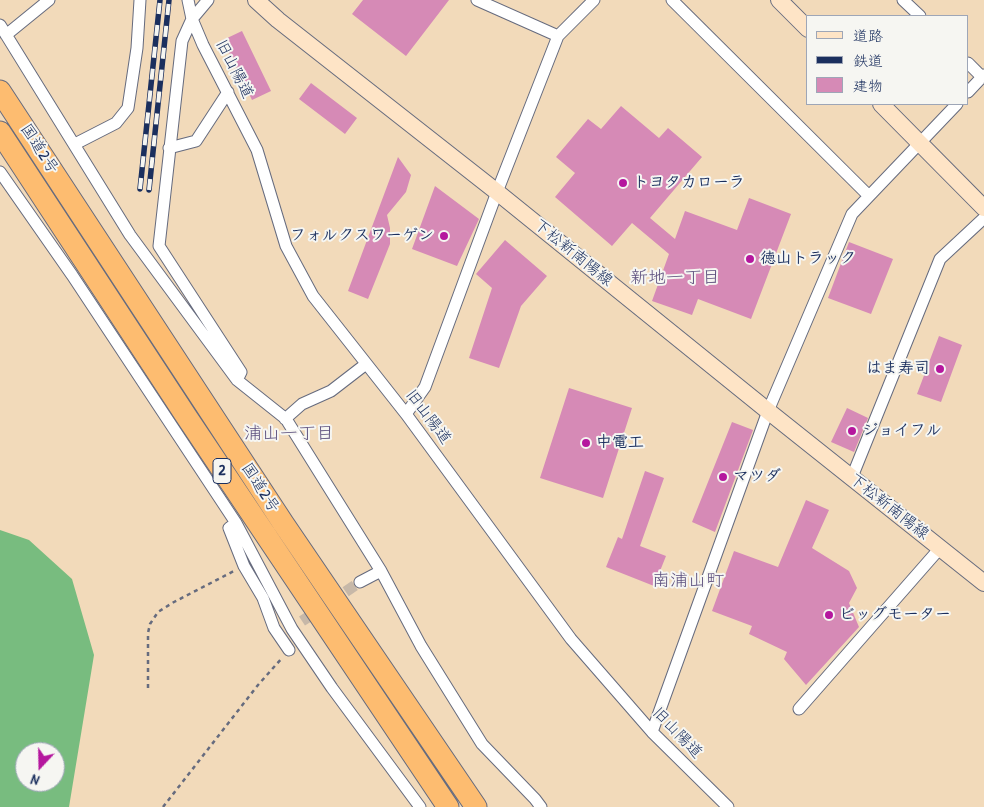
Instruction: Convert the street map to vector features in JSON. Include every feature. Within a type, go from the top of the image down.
[{"type":"highway","name":"国道2号","points":[[0,90],[283,523],[476,807]]},
{"type":"highway","name":"国道2号","points":[[0,132],[186,416],[410,773],[448,807]]},
{"type":"main road","name":"下松新南陽線","points":[[256,0],[278,20],[497,192],[768,411],[982,579]]},
{"type":"main road","points":[[779,0],[806,27]]},
{"type":"main road","points":[[882,105],[984,208]]},
{"type":"street","points":[[49,0],[3,30],[130,235],[238,380],[285,418],[380,571],[421,646],[482,744],[536,799],[541,807]]},
{"type":"street","points":[[75,144],[116,123],[128,108],[137,48],[140,0]]},
{"type":"street","name":"旧山陽道","points":[[188,0],[192,19],[203,45],[257,150],[286,246],[313,296],[406,414],[571,639],[652,732],[728,807]]},
{"type":"street","points":[[208,0],[192,19],[182,41],[159,246],[242,372],[238,380]]},
{"type":"street","points":[[477,0],[494,3],[558,36]]},
{"type":"street","points":[[406,414],[425,387],[497,192],[558,36],[593,0]]},
{"type":"street","points":[[672,0],[869,196]]},
{"type":"street","points":[[903,0],[919,15]]},
{"type":"street","points":[[969,64],[983,76],[969,91]]},
{"type":"street","points":[[169,148],[196,141],[228,92]]},
{"type":"street","points":[[652,732],[768,411],[852,214],[956,105]]},
{"type":"street","points":[[0,172],[72,275],[236,523],[292,630],[332,688],[410,773],[420,807]]},
{"type":"street","points":[[852,477],[940,259],[984,218]]},
{"type":"street","points":[[285,418],[302,404],[331,391],[366,364]]},
{"type":"street","points":[[236,523],[229,528],[244,566],[263,598],[274,628],[289,650]]},
{"type":"street","points":[[799,709],[941,548]]},
{"type":"street","points":[[360,582],[380,571]]},
{"type":"street","points":[[292,630],[302,621]]},
{"type":"street","points":[[410,773],[438,752]]},
{"type":"path","points":[[148,688],[148,633],[150,624],[158,612],[244,566]]},
{"type":"path","points":[[163,807],[258,685],[289,650]]},
{"type":"green space","points":[[0,530],[29,540],[72,579],[94,655],[69,807],[0,807]]},
{"type":"building","points":[[363,0],[449,0],[406,56],[352,14]]},
{"type":"building","points":[[242,31],[271,91],[252,100],[223,40]]},
{"type":"building","points":[[311,83],[357,118],[345,134],[299,99]]},
{"type":"building","points":[[621,106],[659,138],[668,128],[702,157],[650,218],[675,239],[685,211],[737,230],[749,198],[791,214],[751,319],[698,299],[692,315],[652,301],[669,254],[632,223],[612,246],[555,197],[575,173],[556,157],[588,119],[601,129]]},
{"type":"building","points":[[398,157],[411,175],[406,192],[387,215],[390,228],[390,244],[368,299],[348,291]]},
{"type":"building","name":"フォルクスワーゲン","points":[[435,186],[479,219],[457,266],[412,249]]},
{"type":"building","points":[[505,240],[547,276],[521,306],[499,368],[469,358],[492,288],[476,274]]},
{"type":"building","points":[[849,242],[893,259],[871,314],[828,298]]},
{"type":"building","name":"はま寿司","points":[[939,336],[962,345],[941,402],[917,394]]},
{"type":"building","name":"中電工","points":[[569,388],[632,408],[603,498],[540,478]]},
{"type":"building","name":"ジョイフル","points":[[847,408],[868,418],[854,452],[831,442]]},
{"type":"building","name":"マツダ","points":[[732,422],[753,430],[715,532],[692,522]]},
{"type":"building","points":[[645,471],[664,478],[640,546],[666,556],[654,586],[606,567],[618,537],[622,539]]},
{"type":"building","points":[[806,500],[829,510],[812,548],[849,571],[857,588],[849,603],[859,627],[806,685],[784,659],[787,652],[749,634],[752,626],[712,611],[734,551],[778,567]]},
{"type":"tunnel","points":[[332,601],[360,582]]},
{"type":"tunnel","points":[[302,621],[319,610]]},
{"type":"railway","points":[[140,189],[160,0]]},
{"type":"railway","points":[[149,190],[169,0]]},
{"type":"place","name":"トヨタカローラ","points":[[623,183]]},
{"type":"place","name":"フォルクスワーゲン","points":[[444,236]]},
{"type":"place","name":"徳山トラック","points":[[750,259]]},
{"type":"place","name":"はま寿司","points":[[940,369]]},
{"type":"place","name":"ジョイフル","points":[[852,431]]},
{"type":"place","name":"中電工","points":[[586,443]]},
{"type":"place","name":"マツダ","points":[[723,477]]},
{"type":"place","name":"ビッグモーター","points":[[829,615]]},
{"type":"district","name":"新地一丁目","points":[[675,278]]},
{"type":"district","name":"浦山一丁目","points":[[289,434]]},
{"type":"district","name":"南浦山町","points":[[688,581]]}]
